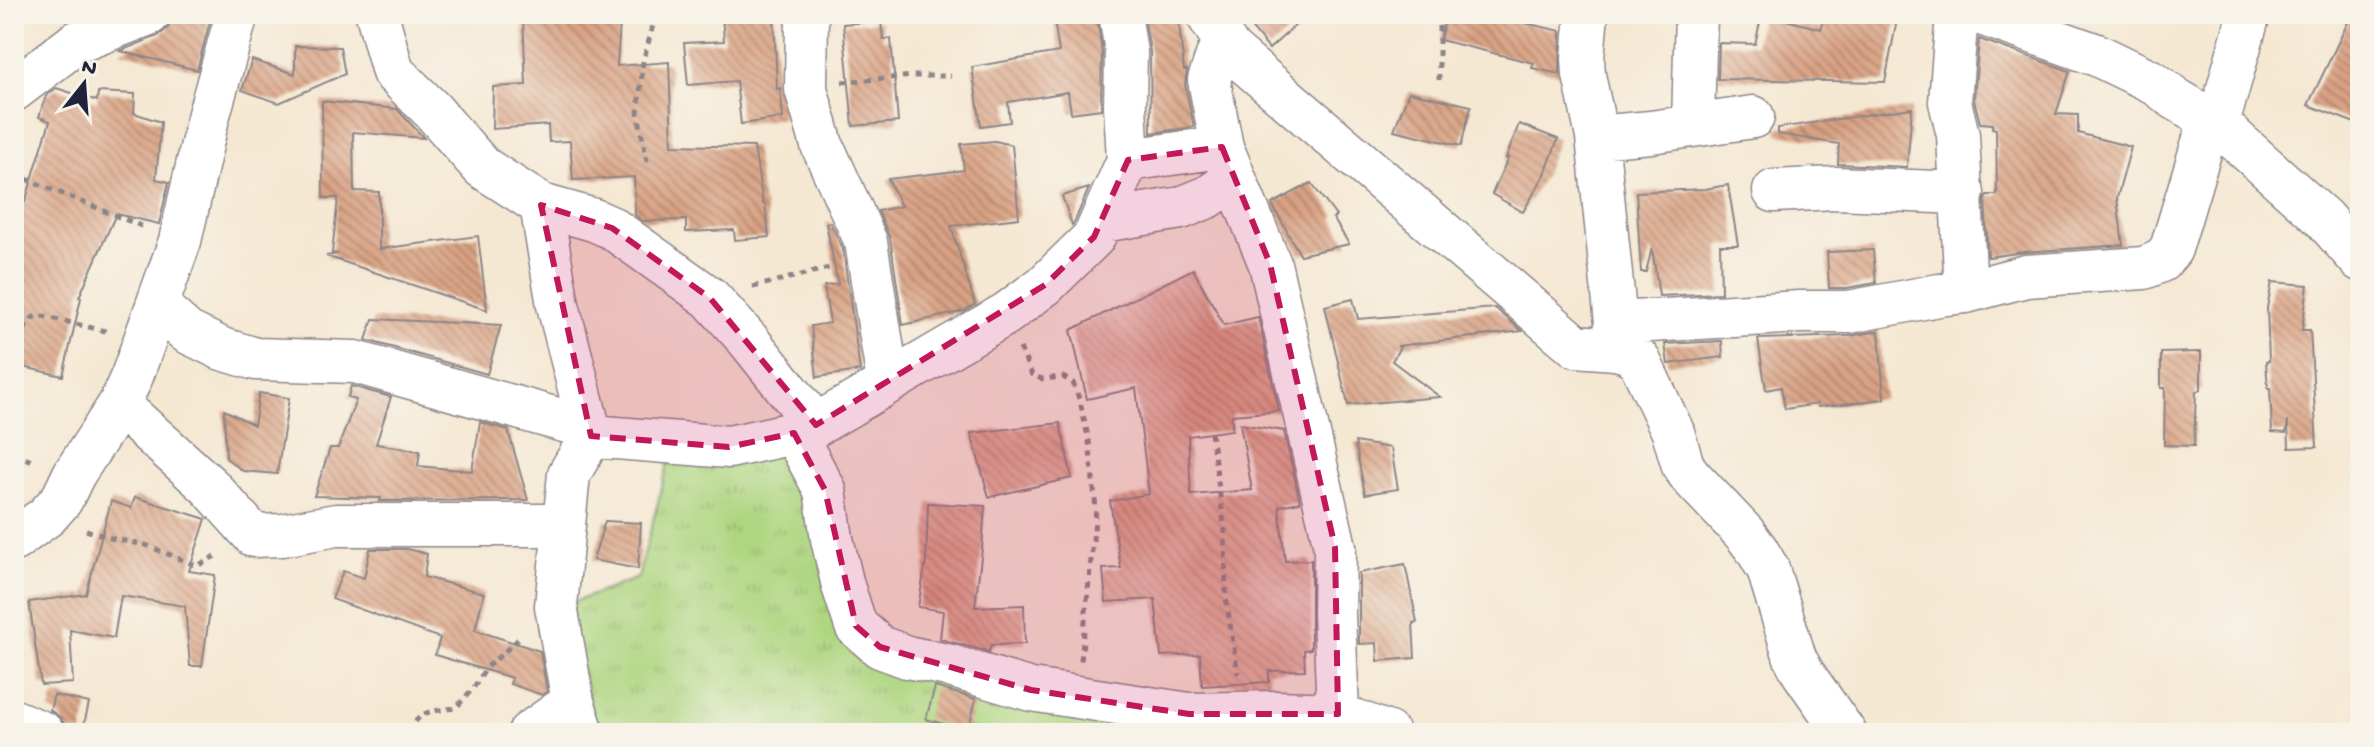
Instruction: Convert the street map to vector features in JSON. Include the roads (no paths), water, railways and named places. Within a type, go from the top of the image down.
[{"type":"street","points":[[14,90],[77,42],[149,14]]},
{"type":"street","points":[[14,540],[47,516],[62,499],[74,474],[119,405],[152,324],[180,241],[208,118],[237,14]]},
{"type":"street","points":[[377,14],[393,72],[432,110],[482,167],[541,205],[612,228],[710,298],[748,340],[805,429],[825,490],[832,539],[856,626],[880,647],[1031,690],[1077,697],[1134,720],[1189,714],[1338,714],[1388,733]]},
{"type":"street","points":[[807,14],[806,89],[822,145],[866,242],[888,382]]},
{"type":"street","points":[[152,324],[187,332],[222,349],[256,359],[355,362],[590,432],[729,447],[805,429],[1006,314],[1045,285],[1094,237],[1128,160],[1126,52],[1120,14]]},
{"type":"street","points":[[1207,14],[1230,50],[1576,346],[1616,336],[1800,312],[1849,312],[1966,292],[2026,276],[2144,268],[2161,261],[2171,249],[2249,14]]},
{"type":"street","points":[[1587,14],[1584,75],[1597,137],[1616,336],[1627,352],[1639,360],[1673,432],[1683,466],[1745,534],[1768,569],[1792,649],[1803,673],[1845,733]]},
{"type":"street","points":[[1693,124],[1696,14]]},
{"type":"street","points":[[1957,14],[1950,102],[1958,135],[1963,193],[1966,292]]},
{"type":"street","points":[[1981,14],[2097,55],[2153,82],[2214,121],[2324,219],[2360,260]]},
{"type":"street","points":[[1230,50],[1217,56],[1209,80],[1228,163],[1270,264],[1335,547],[1338,714]]},
{"type":"street","points":[[1597,137],[1753,117]]},
{"type":"street","points":[[1128,160],[1228,163]]},
{"type":"street","points":[[1102,221],[1181,208],[1208,197],[1228,163]]},
{"type":"street","points":[[1774,191],[1836,188],[1963,193]]},
{"type":"street","points":[[529,733],[578,718],[556,606],[569,474],[590,432],[558,305],[541,205]]},
{"type":"street","points":[[119,405],[209,486],[254,536],[282,535],[336,525],[564,525]]},
{"type":"street","points":[[14,721],[43,733]]}]
